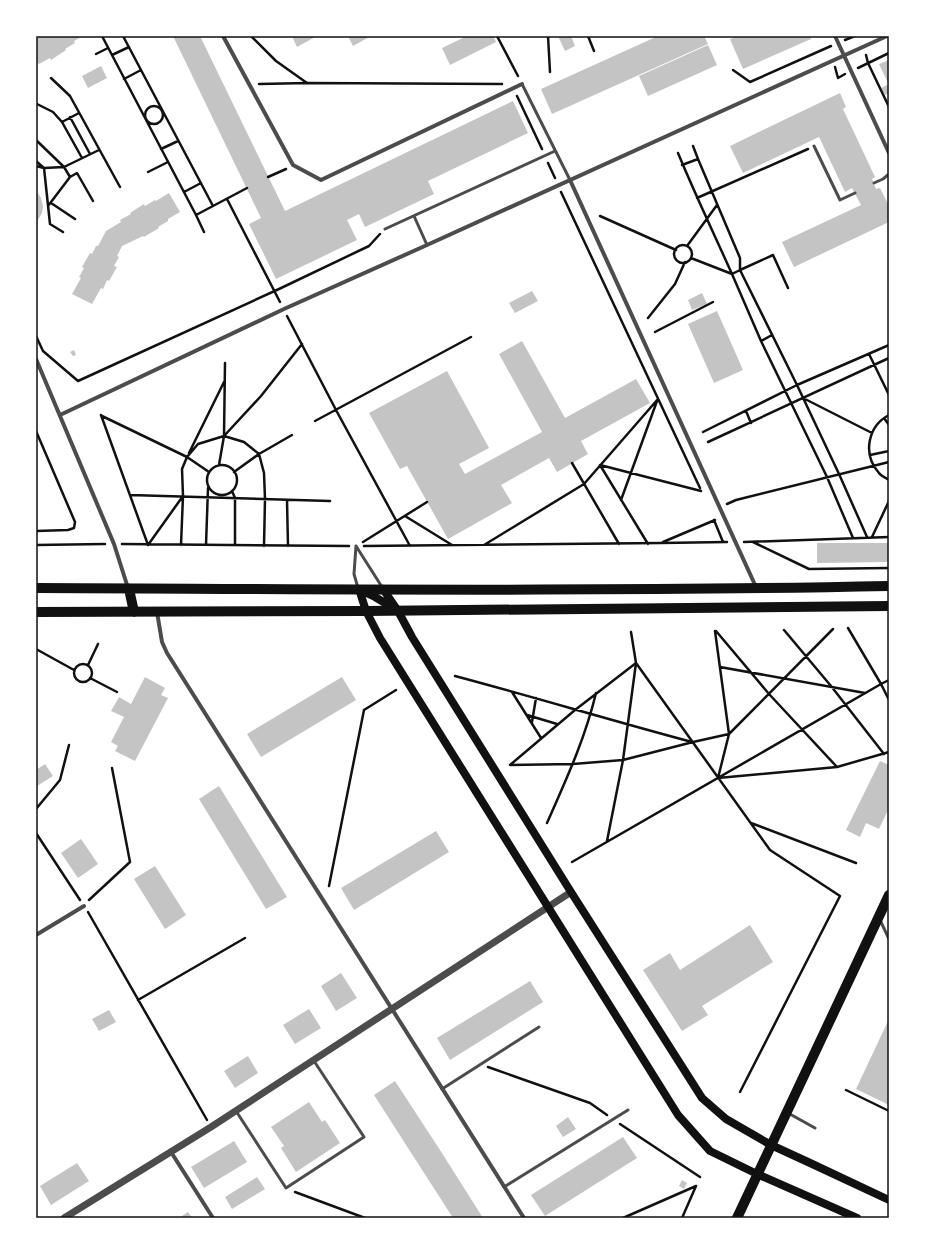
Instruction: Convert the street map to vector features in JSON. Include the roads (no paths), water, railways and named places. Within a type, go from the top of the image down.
[{"type":"main road","points":[[36,588],[522,590],[757,589],[889,586]]},
{"type":"main road","points":[[129,589],[134,612]]},
{"type":"main road","points":[[358,589],[398,611]]},
{"type":"main road","points":[[358,589],[366,611],[380,638],[678,1115],[710,1151],[757,1174],[857,1218]]},
{"type":"main road","points":[[383,589],[571,892],[702,1098],[726,1118],[771,1145],[889,1200]]},
{"type":"main road","points":[[36,612],[398,611],[889,606]]},
{"type":"main road","points":[[736,1218],[889,895]]},
{"type":"street","points":[[835,36],[889,153]]},
{"type":"street","points":[[60,415],[284,309],[887,36]]},
{"type":"street","points":[[223,37],[293,165],[321,180],[522,84]]},
{"type":"street","points":[[570,180],[757,589]]},
{"type":"street","points":[[36,359],[114,544],[129,589]]},
{"type":"street","points":[[157,612],[162,642],[167,653],[524,1218]]},
{"type":"street","points":[[64,1218],[236,1111],[571,892]]},
{"type":"street","points":[[36,935],[84,906]]},
{"type":"street","points":[[171,1152],[213,1218]]},
{"type":"lane","points":[[223,37],[229,36]]},
{"type":"lane","points":[[522,84],[570,180]]},
{"type":"lane","points":[[814,146],[840,200],[855,193]]},
{"type":"lane","points":[[385,229],[555,151]]},
{"type":"lane","points":[[874,183],[883,179],[889,174]]},
{"type":"lane","points":[[414,216],[428,245]]},
{"type":"lane","points":[[358,589],[354,574],[356,546],[383,589]]},
{"type":"lane","points":[[878,917],[889,938]]},
{"type":"lane","points":[[442,1089],[539,1027]]},
{"type":"lane","points":[[236,1111],[286,1188],[364,1137],[314,1060]]},
{"type":"lane","points":[[504,1187],[628,1110]]},
{"type":"lane","points":[[787,1112],[815,1128]]}]
